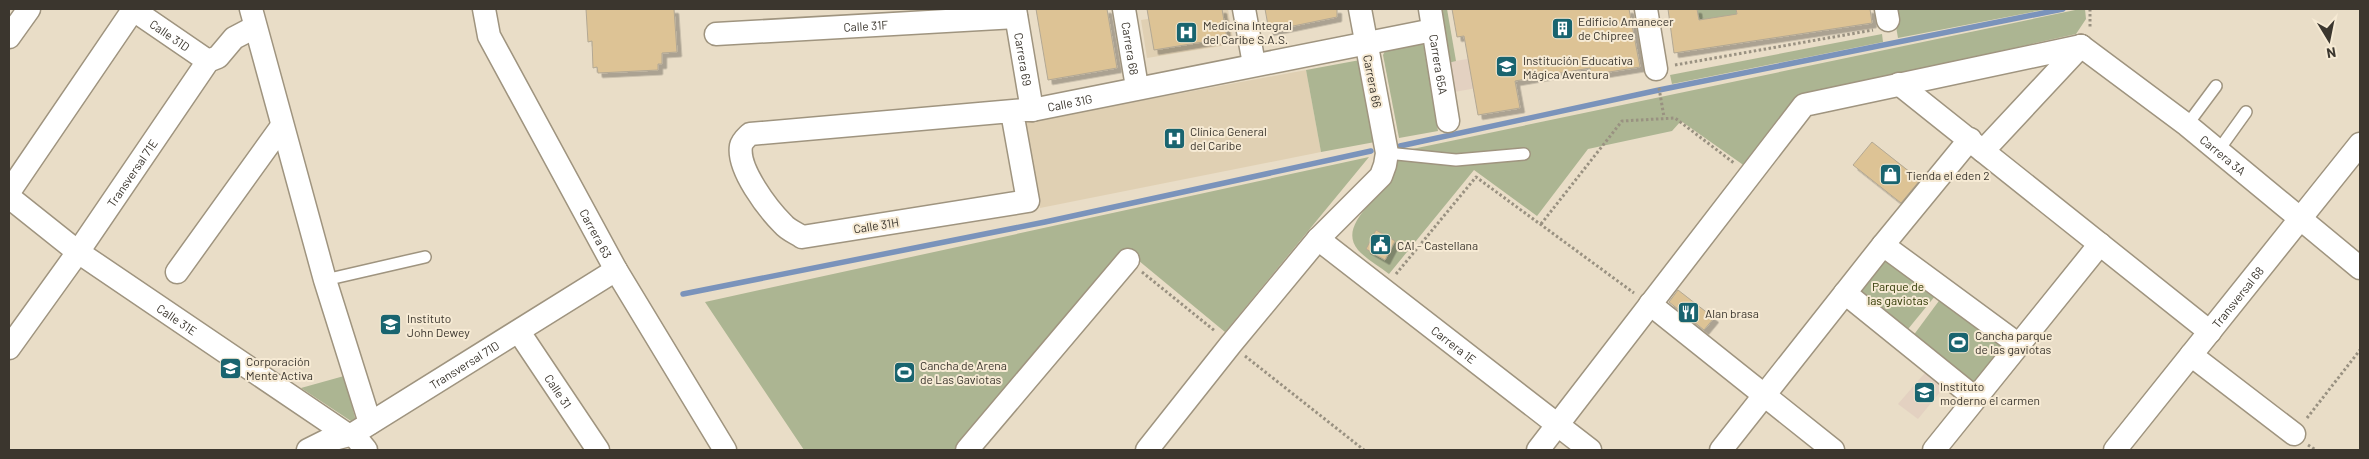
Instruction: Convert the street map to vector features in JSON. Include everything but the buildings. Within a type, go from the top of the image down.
[{"type":"street","points":[[9,38],[29,9]]},
{"type":"street","points":[[9,192],[132,9]]},
{"type":"street","name":"Calle 31D","points":[[132,9],[208,61]]},
{"type":"street","name":"Carrera 63","points":[[484,9],[489,36],[616,270],[725,450]]},
{"type":"street","name":"Carrera 68","points":[[1124,9],[1136,87]]},
{"type":"street","points":[[1244,9],[1254,64]]},
{"type":"street","name":"Carrera 66","points":[[1360,9],[1387,154]]},
{"type":"street","points":[[1646,9],[1657,75]]},
{"type":"street","name":"Calle 31F","points":[[716,34],[1016,13]]},
{"type":"street","name":"Carrera 69","points":[[1016,13],[1028,201]]},
{"type":"street","points":[[253,18],[325,280],[359,435]]},
{"type":"street","name":"Transversal 71E","points":[[9,348],[78,252],[208,61],[218,57],[253,18]]},
{"type":"street","name":"Calle 31G","points":[[750,179],[742,161],[740,147],[743,140],[750,134],[1022,111],[1366,42],[1431,19]]},
{"type":"street","name":"Carrera 65A","points":[[1431,19],[1448,122]]},
{"type":"street","points":[[1538,450],[1804,105],[2081,46]]},
{"type":"street","points":[[1720,450],[1883,245],[1977,145],[2081,46]]},
{"type":"street","name":"Carrera 3A","points":[[2081,46],[2187,125],[2360,268]]},
{"type":"street","points":[[1899,84],[2210,332]]},
{"type":"street","points":[[177,272],[282,126]]},
{"type":"street","name":"Transversal 68","points":[[2115,450],[2301,221],[2360,144]]},
{"type":"street","points":[[1147,450],[1318,239],[1381,176],[1386,164],[1387,154]]},
{"type":"street","name":"Calle 31H","points":[[750,179],[761,198],[784,226],[802,237],[1028,201]]},
{"type":"street","name":"Calle 31E","points":[[9,197],[78,252],[359,435]]},
{"type":"street","name":"Carrera 1E","points":[[1318,239],[1557,427],[1590,450]]},
{"type":"street","points":[[1934,450],[2100,244]]},
{"type":"street","points":[[1883,245],[2019,345]]},
{"type":"street","points":[[967,450],[1128,260]]},
{"type":"street","name":"Transversal 71D","points":[[308,450],[326,441],[359,435],[616,270]]},
{"type":"street","points":[[1845,293],[1975,398]]},
{"type":"street","points":[[1650,304],[1833,450]]},
{"type":"street","name":"Calle 31","points":[[519,332],[598,450]]},
{"type":"street","points":[[2191,355],[2294,434]]},
{"type":"lane","points":[[2187,125],[2216,86]]},
{"type":"lane","points":[[2218,151],[2246,112]]},
{"type":"lane","points":[[1387,154],[1456,160],[1524,154]]},
{"type":"lane","points":[[325,280],[425,257]]},
{"type":"path","points":[[1664,117],[1657,75],[1866,32],[1877,29],[1887,14]]},
{"type":"path","points":[[1542,224],[1622,121],[1664,117],[1674,118],[1750,176]]},
{"type":"path","points":[[1382,290],[1476,177],[1650,304]]},
{"type":"path","points":[[1128,260],[1364,450]]},
{"type":"path","points":[[2294,434],[2360,350]]},
{"type":"shaded area","name":"Medicina Integral del Caribe S.A.S.","points":[[1185,9],[1228,9],[1234,44],[1147,58],[1141,20],[1185,13]]},
{"type":"shaded area","name":"Institución Educativa Mágica Aventura","points":[[1564,42],[1569,71],[1449,93],[1444,63]]},
{"type":"shaded area","name":"Clínica General del Caribe","points":[[1306,70],[1321,152],[1040,208],[1026,122]]},
{"type":"shaded area","name":"Instituto moderno el carmen","points":[[1931,366],[1949,381],[1918,419],[1898,404]]},
{"type":"green space","points":[[1439,9],[1447,9],[1456,61],[1448,63]]},
{"type":"green space","points":[[1697,9],[1736,9],[1741,43],[1713,47],[1709,19],[1699,20]]},
{"type":"green space","points":[[1893,9],[2048,9],[1898,38]]},
{"type":"green space","points":[[2085,9],[2086,19],[2076,34],[1804,95],[1749,169],[1681,121],[1672,131],[1588,149],[1537,216],[1474,170],[1389,274],[1361,253],[1353,241],[1353,231],[1356,222],[1390,178],[1398,152]]},
{"type":"green space","points":[[1882,34],[1883,42],[1672,84],[1670,75]]},
{"type":"green space","points":[[1423,42],[1438,131],[1399,138],[1383,55],[1386,49]]},
{"type":"green space","points":[[1360,60],[1375,142],[1321,152],[1306,70]]},
{"type":"green space","points":[[1369,157],[1225,332],[1127,251],[957,450],[804,450],[705,302]]},
{"type":"green space","name":"Parque de las gaviotas","points":[[1892,251],[1940,290],[1904,334],[1856,295]]},
{"type":"green space","name":"Cancha parque de las gaviotas","points":[[1944,294],[2009,344],[1973,391],[1910,340]]},
{"type":"green space","points":[[344,376],[357,425],[301,388]]},
{"type":"waterway","points":[[1400,146],[1659,90],[2063,9]]},
{"type":"waterway","points":[[683,294],[1045,222],[1371,151]]},
{"type":"place","name":"Edificio Amanecer de Chipree","points":[[1562,28]]},
{"type":"place","name":"Medicina Integral del Caribe S.A.S.","points":[[1187,32]]},
{"type":"place","name":"Institución Educativa Mágica Aventura","points":[[1507,67]]},
{"type":"place","name":"Clínica General del Caribe","points":[[1174,138]]},
{"type":"place","name":"Tienda el eden 2","points":[[1890,175]]},
{"type":"place","name":"CAI - Castellana","points":[[1381,245]]},
{"type":"place","name":"Alan brasa","points":[[1689,313]]},
{"type":"place","name":"Instituto John Dewey","points":[[391,325]]},
{"type":"place","name":"Cancha parque de las gaviotas","points":[[1959,342]]},
{"type":"place","name":"Corporación Mente Activa","points":[[230,368]]},
{"type":"place","name":"Cancha de Arena de Las Gaviotas","points":[[904,372]]},
{"type":"place","name":"Instituto moderno el carmen","points":[[1924,393]]}]
